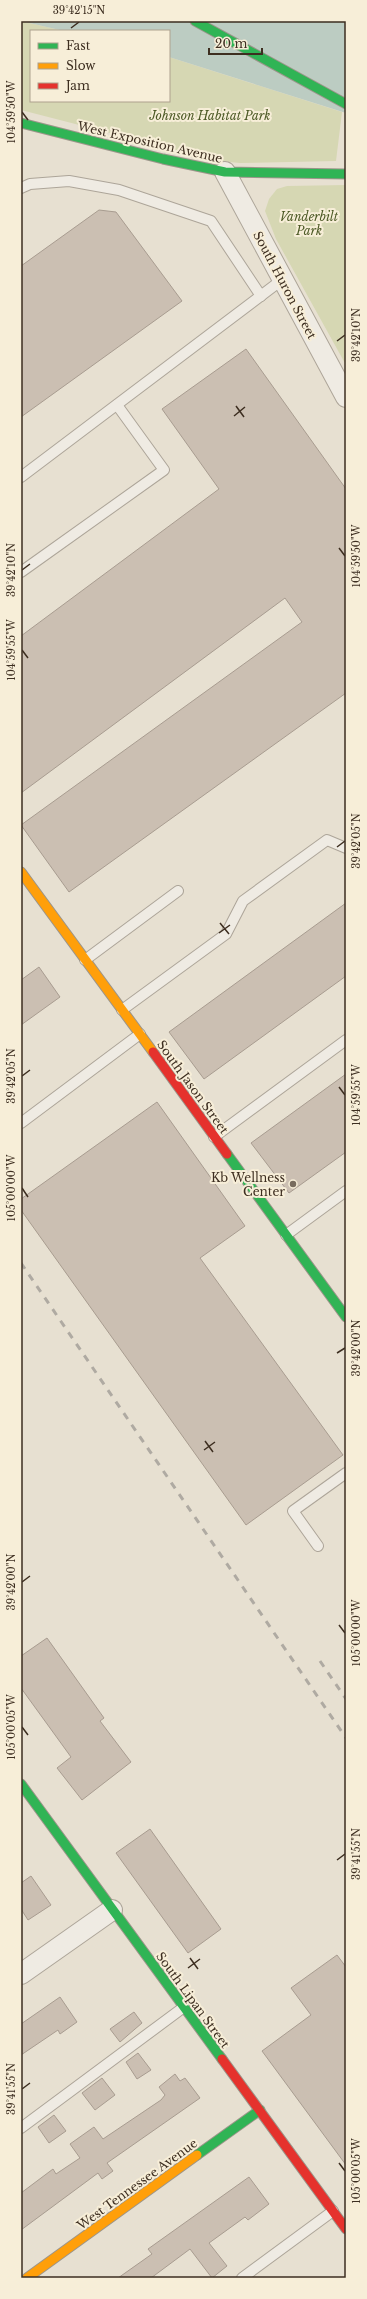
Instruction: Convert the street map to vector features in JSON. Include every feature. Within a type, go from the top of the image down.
[{"type":"main road","points":[[195,21],[346,104]]},
{"type":"main road","name":"West Exposition Avenue","points":[[21,124],[171,161],[225,172],[346,174]]},
{"type":"main road","name":"South Jason Street","points":[[21,872],[346,1317]]},
{"type":"main road","name":"South Lipan Street","points":[[21,1784],[25,1797],[112,1910],[346,2229]]},
{"type":"main road","name":"West Tennessee Avenue","points":[[27,2278],[260,2110]]},
{"type":"street","name":"South Huron Street","points":[[225,172],[346,397]]},
{"type":"street","points":[[21,1974],[112,1910]]},
{"type":"lane","points":[[21,188],[30,184],[69,182],[119,190],[211,221],[261,296]]},
{"type":"lane","points":[[21,477],[283,279]]},
{"type":"lane","points":[[21,572],[164,470],[116,405]]},
{"type":"lane","points":[[122,1010],[226,934],[243,901],[327,840],[346,848]]},
{"type":"lane","points":[[85,960],[178,891]]},
{"type":"lane","points":[[21,1123],[140,1034]]},
{"type":"lane","points":[[214,1137],[346,1040]]},
{"type":"lane","points":[[286,1235],[346,1191]]},
{"type":"lane","points":[[318,1546],[293,1511],[346,1473]]},
{"type":"lane","points":[[21,2128],[184,2007]]},
{"type":"lane","points":[[242,2278],[333,2211]]},
{"type":"green space","name":"Johnson Habitat Park","points":[[21,21],[60,30],[30,30],[30,102],[170,102],[170,57],[342,112],[336,161],[240,163],[219,161],[21,110]]},
{"type":"green space","name":"Vanderbilt Park","points":[[346,185],[346,365],[276,239],[265,211],[269,199],[277,189],[287,186]]},
{"type":"shaded area","points":[[21,21],[346,21],[346,113],[170,57],[170,30],[60,30]]},
{"type":"building","points":[[99,210],[116,212],[182,301],[21,417],[21,266]]},
{"type":"building","points":[[246,349],[346,489],[346,693],[69,892],[21,825],[302,622],[285,598],[21,793],[21,636],[219,489],[162,409]]},
{"type":"building","points":[[346,903],[346,976],[204,1079],[169,1032]]},
{"type":"building","points":[[39,967],[60,997],[21,1025],[21,980]]},
{"type":"building","points":[[346,1074],[346,1152],[289,1193],[251,1143]]},
{"type":"building","points":[[157,1102],[245,1226],[200,1258],[343,1455],[246,1525],[21,1210],[21,1199]]},
{"type":"building","points":[[47,1638],[104,1718],[100,1721],[131,1762],[82,1800],[57,1768],[71,1757],[21,1688],[21,1656]]},
{"type":"building","points":[[150,1829],[221,1929],[188,1953],[116,1853]]},
{"type":"building","points":[[31,1876],[51,1905],[28,1920],[21,1909],[21,1883]]},
{"type":"building","points":[[337,1955],[346,1967],[346,2165],[262,2051],[311,2015],[291,1988]]},
{"type":"building","points":[[60,1997],[77,2022],[60,2034],[58,2030],[21,2055],[21,2024]]},
{"type":"building","points":[[134,2012],[142,2023],[120,2042],[110,2029]]},
{"type":"building","points":[[138,2053],[151,2070],[137,2079],[126,2062]]},
{"type":"building","points":[[175,2074],[180,2081],[185,2078],[200,2098],[107,2163],[113,2171],[102,2179],[98,2173],[21,2230],[21,2193],[53,2169],[56,2174],[80,2158],[70,2144],[94,2127],[103,2139],[161,2100],[165,2095],[159,2087]]},
{"type":"building","points":[[102,2078],[115,2095],[95,2110],[82,2093]]},
{"type":"building","points":[[54,2115],[66,2131],[49,2143],[38,2127]]},
{"type":"building","points":[[249,2177],[269,2204],[248,2220],[245,2217],[209,2243],[227,2266],[212,2278],[190,2249],[151,2278],[118,2278],[152,2254],[148,2249]]},
{"type":"railway","points":[[21,1263],[346,1738]]},
{"type":"railway","points":[[320,1661],[346,1699]]},
{"type":"traffic: fast","points":[[195,21],[346,104]]},
{"type":"traffic: fast","points":[[21,123],[163,159],[225,172],[346,174]]},
{"type":"traffic: fast","points":[[227,1154],[346,1317]]},
{"type":"traffic: fast","points":[[21,1784],[222,2059]]},
{"type":"traffic: fast","points":[[197,2155],[260,2110]]},
{"type":"traffic: slow","points":[[21,872],[153,1052]]},
{"type":"traffic: slow","points":[[27,2278],[197,2155]]},
{"type":"traffic: jam","points":[[153,1052],[227,1154]]},
{"type":"traffic: jam","points":[[222,2059],[346,2229]]},
{"type":"place","name":"Kb Wellness Center","points":[[293,1184]]}]
